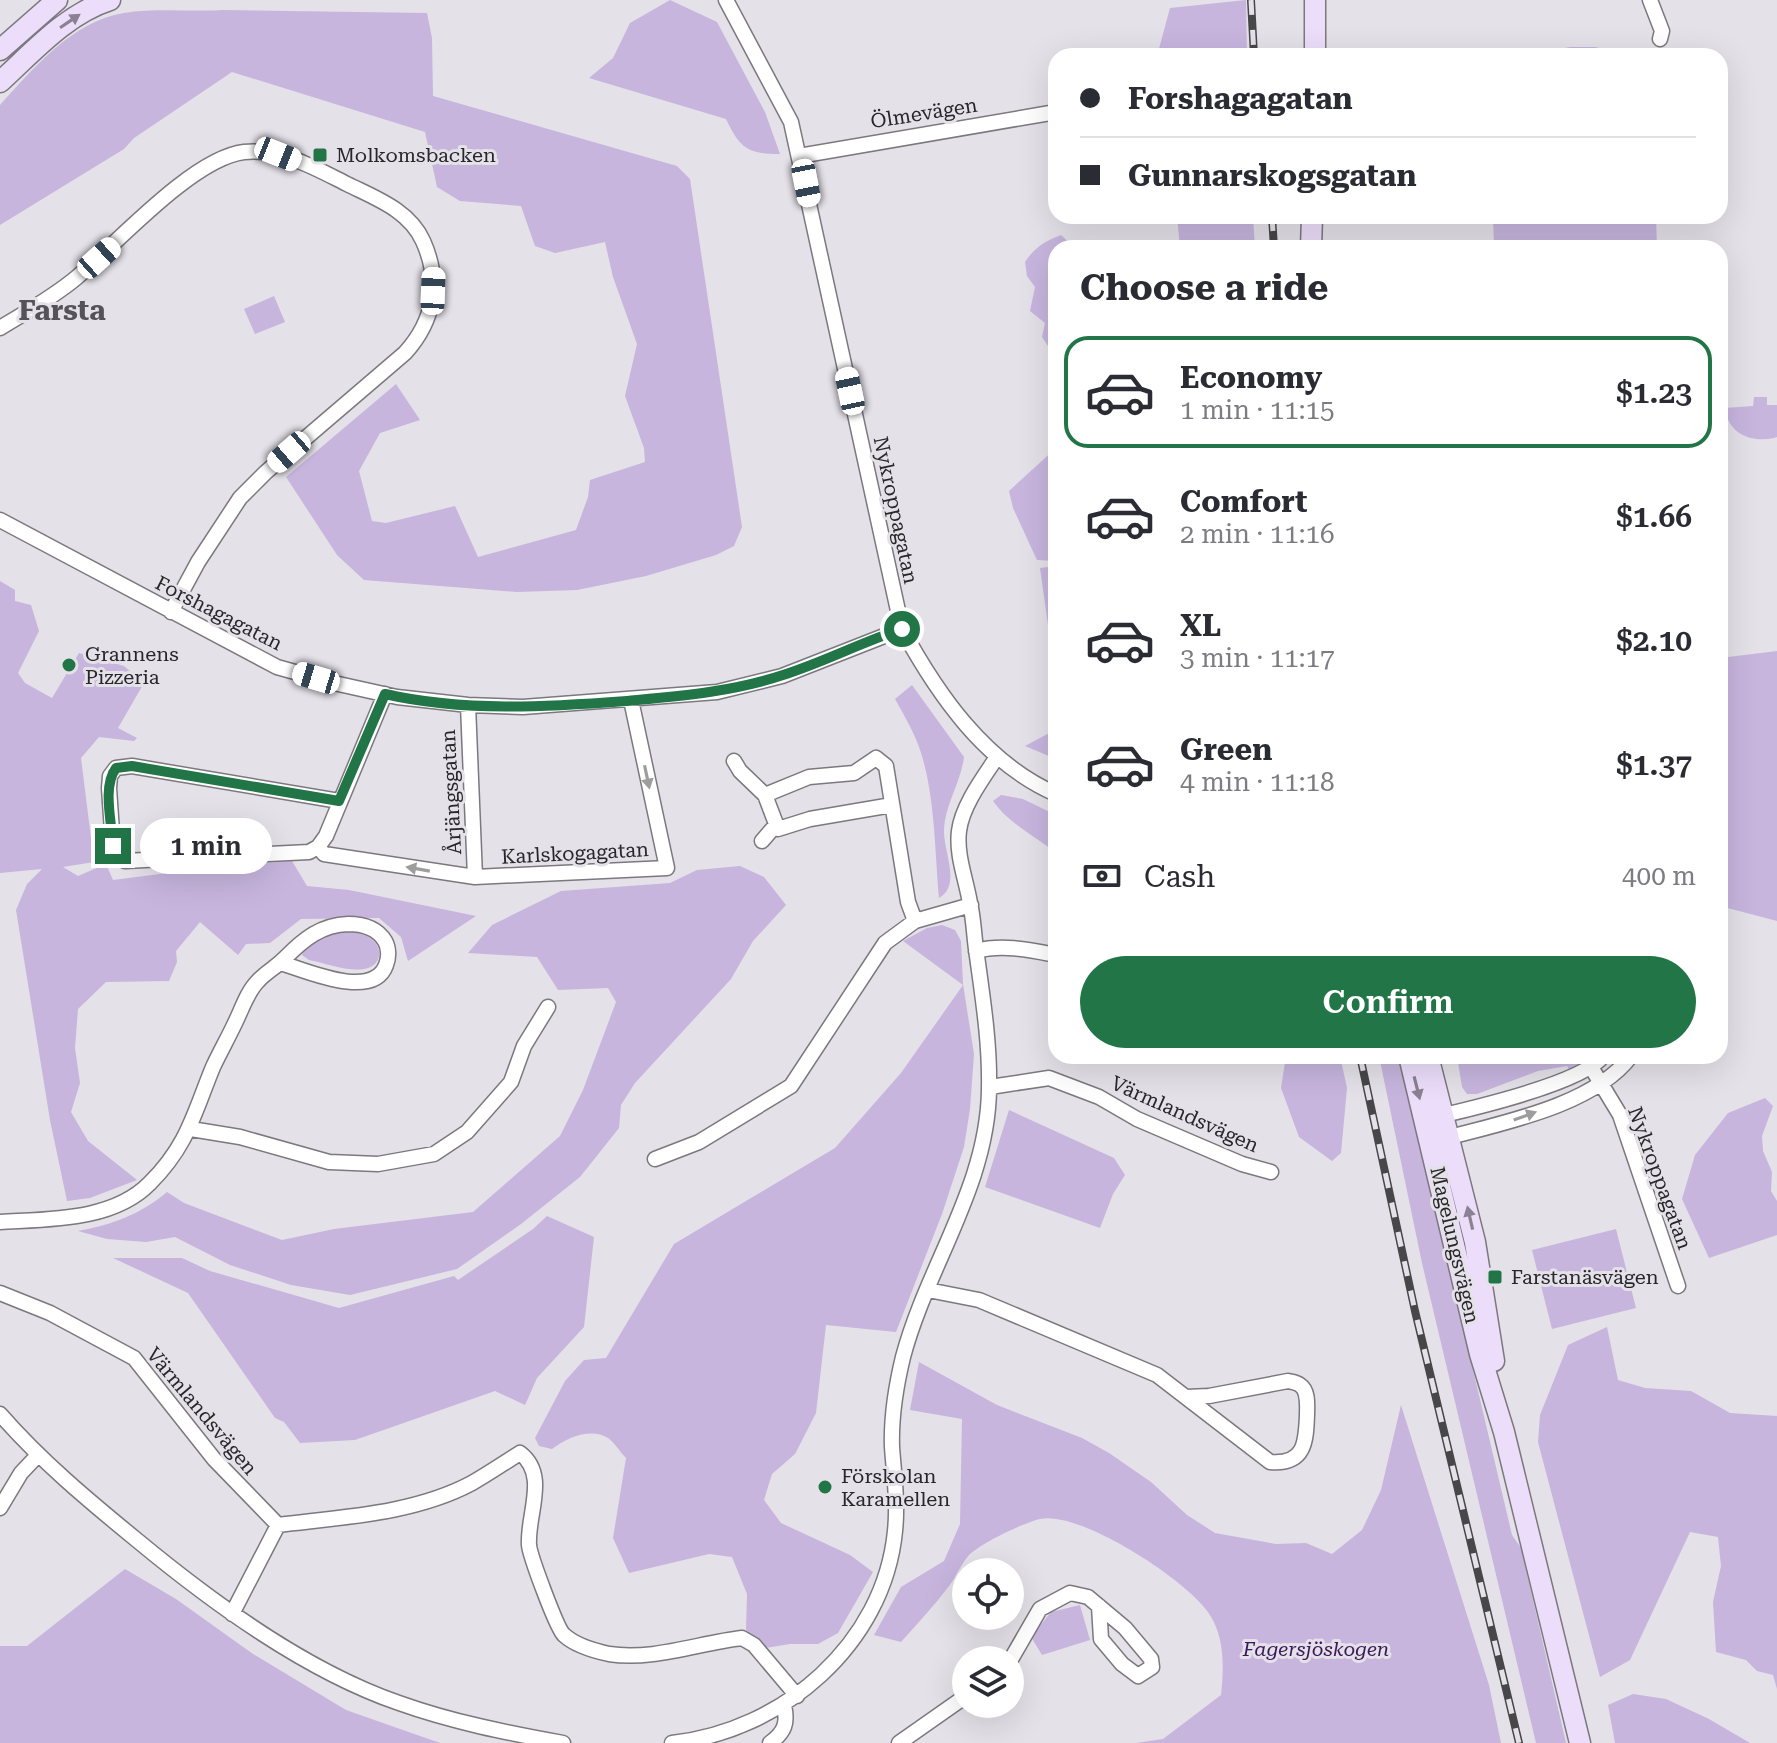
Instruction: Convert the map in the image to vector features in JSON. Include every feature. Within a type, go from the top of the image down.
[{"type":"main road","points":[[0,50],[57,0]]},
{"type":"main road","points":[[0,82],[65,23],[110,0]]},
{"type":"main road","points":[[1315,0],[1315,48]]},
{"type":"main road","name":"Magelungsvägen","points":[[1412,1064],[1435,1117]]},
{"type":"main road","name":"Magelungsvägen","points":[[1429,1064],[1435,1117],[1480,1354],[1504,1432],[1580,1743]]},
{"type":"street","name":"Nykroppagatan","points":[[726,0],[791,122],[902,629],[923,668],[946,700],[997,757],[1032,783],[1048,790]]},
{"type":"street","points":[[1650,2],[1662,31],[1660,39]]},
{"type":"street","name":"Ölmevägen","points":[[799,156],[1048,113]]},
{"type":"street","points":[[0,328],[56,294],[184,181],[220,159],[241,153],[278,154],[318,170],[394,207],[421,236],[434,273],[433,298],[418,339],[240,498],[198,562],[171,612]]},
{"type":"street","name":"Forshagagatan","points":[[0,520],[277,667],[385,694],[468,705],[523,707],[717,692],[782,676],[902,629]]},
{"type":"street","points":[[339,801],[132,766],[116,768],[110,776],[113,846],[125,861],[309,852],[318,847],[326,836],[385,694]]},
{"type":"street","name":"Karlskogagatan","points":[[318,847],[324,854],[475,877],[667,868],[631,700]]},
{"type":"street","name":"Årjängsgatan","points":[[468,705],[475,877]]},
{"type":"street","points":[[672,1743],[714,1734],[754,1720],[797,1696],[832,1665],[857,1634],[881,1590],[892,1558],[897,1498],[892,1446],[893,1411],[904,1355],[971,1185],[983,1143],[990,1087],[985,1015],[971,905],[959,850],[959,829],[965,811],[997,757]]},
{"type":"street","points":[[765,795],[809,777],[854,773],[876,758],[886,766],[908,902],[915,921]]},
{"type":"street","points":[[734,761],[765,795],[778,829],[810,819],[892,805]]},
{"type":"street","points":[[762,841],[775,826]]},
{"type":"street","points":[[655,1159],[699,1142],[794,1084],[885,943],[915,921],[971,905]]},
{"type":"street","points":[[0,1222],[62,1218],[105,1210],[148,1185],[170,1161],[191,1129],[213,1067],[250,993],[258,981],[281,963],[306,936],[331,926],[350,924],[371,927],[385,942],[388,955],[385,968],[376,977],[352,984],[281,963]]},
{"type":"street","points":[[976,951],[1017,948],[1048,954]]},
{"type":"street","points":[[191,1129],[240,1137],[329,1162],[378,1164],[434,1154],[467,1132],[511,1082],[524,1046],[548,1007]]},
{"type":"street","points":[[1435,1117],[1575,1076],[1594,1064]]},
{"type":"street","points":[[1441,1140],[1516,1119],[1584,1094],[1612,1077],[1624,1064]]},
{"type":"street","name":"Nykroppagatan","points":[[1591,1067],[1620,1115],[1678,1286]]},
{"type":"street","name":"Värmlandsvägen","points":[[990,1087],[1049,1078],[1099,1097],[1137,1119],[1242,1164],[1271,1172]]},
{"type":"street","points":[[928,1290],[979,1300],[1157,1375],[1270,1462],[1288,1461],[1299,1454],[1306,1444],[1306,1393],[1300,1385],[1288,1381],[1209,1396],[1186,1397]]},
{"type":"street","name":"Värmlandsvägen","points":[[0,1293],[50,1313],[134,1358],[214,1459],[278,1525]]},
{"type":"street","points":[[0,1414],[38,1455],[124,1530],[232,1614],[320,1666],[397,1703],[488,1729],[563,1743]]},
{"type":"street","points":[[232,1614],[278,1525],[372,1513],[424,1502],[471,1484],[520,1453],[533,1469],[534,1502],[529,1545],[561,1633],[575,1643],[609,1654],[678,1649],[742,1638],[754,1645],[797,1696]]},
{"type":"street","points":[[0,1508],[21,1473],[38,1455]]},
{"type":"street","points":[[1019,1646],[1040,1609],[1070,1593],[1088,1597],[1099,1606],[1125,1628],[1151,1659],[1152,1667],[1145,1673],[1138,1676],[1130,1672],[1101,1639],[1099,1606]]},
{"type":"street","points":[[770,1743],[784,1730],[787,1719],[784,1705]]},
{"type":"street","points":[[899,1743],[952,1706]]},
{"type":"green space","points":[[670,0],[717,22],[765,112],[780,154],[752,151],[736,137],[726,119],[589,78],[613,58],[630,23]]},
{"type":"green space","points":[[1246,0],[1247,48],[1159,48],[1170,8]]},
{"type":"green space","points":[[149,11],[427,13],[432,38],[433,96],[677,166],[690,179],[742,527],[734,546],[716,555],[646,576],[577,590],[517,592],[364,580],[337,555],[286,477],[396,384],[420,420],[380,433],[359,471],[372,521],[386,523],[455,506],[478,557],[576,530],[588,497],[590,480],[645,462],[644,448],[625,396],[637,344],[613,277],[605,242],[555,253],[535,246],[521,206],[460,201],[437,187],[425,132],[232,72],[134,138],[124,149],[0,225],[0,105],[40,62],[71,36],[105,18]]},
{"type":"green space","points":[[1178,224],[1254,224],[1254,240],[1179,240]]},
{"type":"green space","points":[[1493,224],[1656,224],[1657,240],[1494,240]]},
{"type":"green space","points":[[1061,235],[1066,240],[1050,240]]},
{"type":"green space","points":[[1048,241],[1048,346],[1042,337],[1045,323],[1030,311],[1035,287],[1027,276],[1025,262]]},
{"type":"green space","points":[[274,296],[285,322],[255,334],[244,309]]},
{"type":"green space","points":[[1754,397],[1767,397],[1767,405],[1777,405],[1777,437],[1749,438],[1731,424],[1728,408],[1753,406]]},
{"type":"green space","points":[[1048,455],[1048,561],[1037,560],[1013,508],[1009,491]]},
{"type":"green space","points":[[1048,567],[1048,625],[1040,568]]},
{"type":"green space","points":[[0,581],[15,590],[15,601],[31,605],[39,631],[18,673],[25,683],[52,698],[79,653],[124,666],[144,683],[118,728],[137,738],[134,741],[99,737],[81,758],[94,862],[63,867],[78,876],[106,864],[113,880],[292,861],[307,886],[349,890],[476,916],[408,961],[401,937],[379,918],[301,919],[270,943],[246,944],[238,955],[200,922],[176,951],[177,962],[169,981],[106,982],[78,1009],[75,1048],[80,1083],[71,1112],[88,1141],[137,1180],[90,1198],[67,1201],[50,1120],[16,910],[27,884],[42,869],[0,873]]},
{"type":"green space","points":[[1777,651],[1777,921],[1728,908],[1728,657]]},
{"type":"green space","points":[[912,685],[964,757],[945,820],[944,838],[950,877],[946,892],[939,898],[926,773],[917,741],[895,699]]},
{"type":"green space","points":[[1048,734],[1048,756],[1025,746]]},
{"type":"green space","points":[[1001,795],[1023,799],[1048,811],[1048,847],[1014,823],[993,801]]},
{"type":"green space","points":[[740,866],[764,877],[786,905],[753,941],[731,979],[635,1083],[621,1105],[619,1128],[580,1177],[457,1269],[350,1295],[291,1285],[230,1265],[175,1237],[146,1242],[107,1239],[78,1231],[126,1218],[167,1192],[184,1203],[282,1240],[334,1229],[473,1212],[560,1136],[583,1090],[616,1002],[608,988],[558,990],[537,957],[468,953],[492,925],[561,891],[670,883],[697,870]]},
{"type":"green space","points":[[942,925],[955,930],[961,941],[963,984],[974,1054],[964,1147],[942,1214],[896,1332],[826,1325],[816,1413],[795,1454],[772,1474],[764,1500],[781,1523],[850,1555],[873,1572],[838,1633],[818,1644],[765,1648],[746,1630],[747,1594],[732,1557],[709,1554],[629,1573],[613,1538],[626,1458],[610,1440],[601,1435],[587,1434],[564,1441],[552,1449],[539,1446],[535,1438],[565,1381],[584,1360],[606,1358],[674,1244],[835,1148],[901,1073],[963,985],[903,941],[927,928]]},
{"type":"green space","points":[[346,931],[364,935],[378,946],[379,956],[374,964],[364,969],[351,969],[309,960],[302,955],[315,940]]},
{"type":"green space","points":[[1285,1064],[1342,1064],[1347,1088],[1341,1153],[1332,1161],[1299,1137],[1281,1088]]},
{"type":"green space","points":[[1381,1064],[1401,1064],[1512,1535],[1521,1548],[1566,1743],[1536,1743],[1422,1263]]},
{"type":"green space","points":[[1458,1064],[1579,1064],[1570,1071],[1567,1066],[1538,1071],[1477,1094],[1467,1094],[1462,1087]]},
{"type":"green space","points":[[1765,1098],[1773,1106],[1762,1136],[1763,1151],[1772,1172],[1771,1191],[1777,1201],[1777,1235],[1709,1258],[1682,1199],[1695,1155],[1728,1113]]},
{"type":"green space","points":[[1009,1110],[1114,1158],[1125,1175],[1113,1194],[1100,1228],[985,1187]]},
{"type":"green space","points":[[547,1216],[594,1237],[584,1327],[537,1378],[525,1405],[495,1391],[355,1440],[300,1443],[284,1422],[275,1418],[188,1293],[113,1258],[182,1258],[210,1271],[339,1308],[454,1276],[458,1280]]},
{"type":"green space","points":[[1616,1229],[1636,1308],[1552,1329],[1532,1250]]},
{"type":"green space","points":[[1607,1327],[1618,1380],[1645,1388],[1691,1391],[1730,1413],[1777,1416],[1777,1689],[1773,1675],[1757,1671],[1746,1660],[1716,1652],[1713,1602],[1721,1566],[1718,1537],[1690,1532],[1630,1660],[1600,1677],[1538,1442],[1540,1415],[1568,1345]]},
{"type":"green space","name":"Fagersjöskogen","points":[[919,1362],[997,1405],[1082,1438],[1109,1453],[1151,1482],[1187,1515],[1215,1533],[1276,1544],[1306,1543],[1332,1554],[1362,1530],[1381,1490],[1401,1405],[1489,1685],[1501,1743],[1136,1743],[1163,1739],[1221,1695],[1223,1663],[1218,1631],[1196,1598],[1156,1566],[1105,1536],[1058,1519],[1033,1521],[1003,1534],[967,1558],[952,1558],[952,1582],[901,1642],[874,1635],[901,1587],[944,1561],[960,1524],[962,1419],[910,1410]]},
{"type":"green space","points":[[125,1569],[176,1599],[253,1654],[346,1710],[440,1743],[0,1743],[0,1646],[27,1646]]},
{"type":"green space","points":[[1080,1605],[1090,1640],[1042,1655],[1031,1637],[1051,1612]]},
{"type":"green space","points":[[1633,1694],[1666,1699],[1750,1743],[1615,1743],[1608,1705]]},
{"type":"railway","points":[[1251,0],[1254,48]]},
{"type":"railway","points":[[1272,224],[1274,240]]},
{"type":"railway","points":[[1362,1064],[1415,1311],[1519,1743]]},
{"type":"place","name":"Molkomsbacken","points":[[320,155]]},
{"type":"place","name":"Grannens Pizzeria","points":[[69,665]]},
{"type":"place","name":"Farstanäsvägen","points":[[1495,1277]]},
{"type":"place","name":"Förskolan Karamellen","points":[[825,1487]]},
{"type":"district","name":"Farsta","points":[[62,310]]},
{"type":"route","points":[[113,846],[109,788],[110,776],[116,768],[132,766],[241,782],[339,801],[385,694],[468,705],[523,707],[689,696],[782,676],[902,629]]}]
